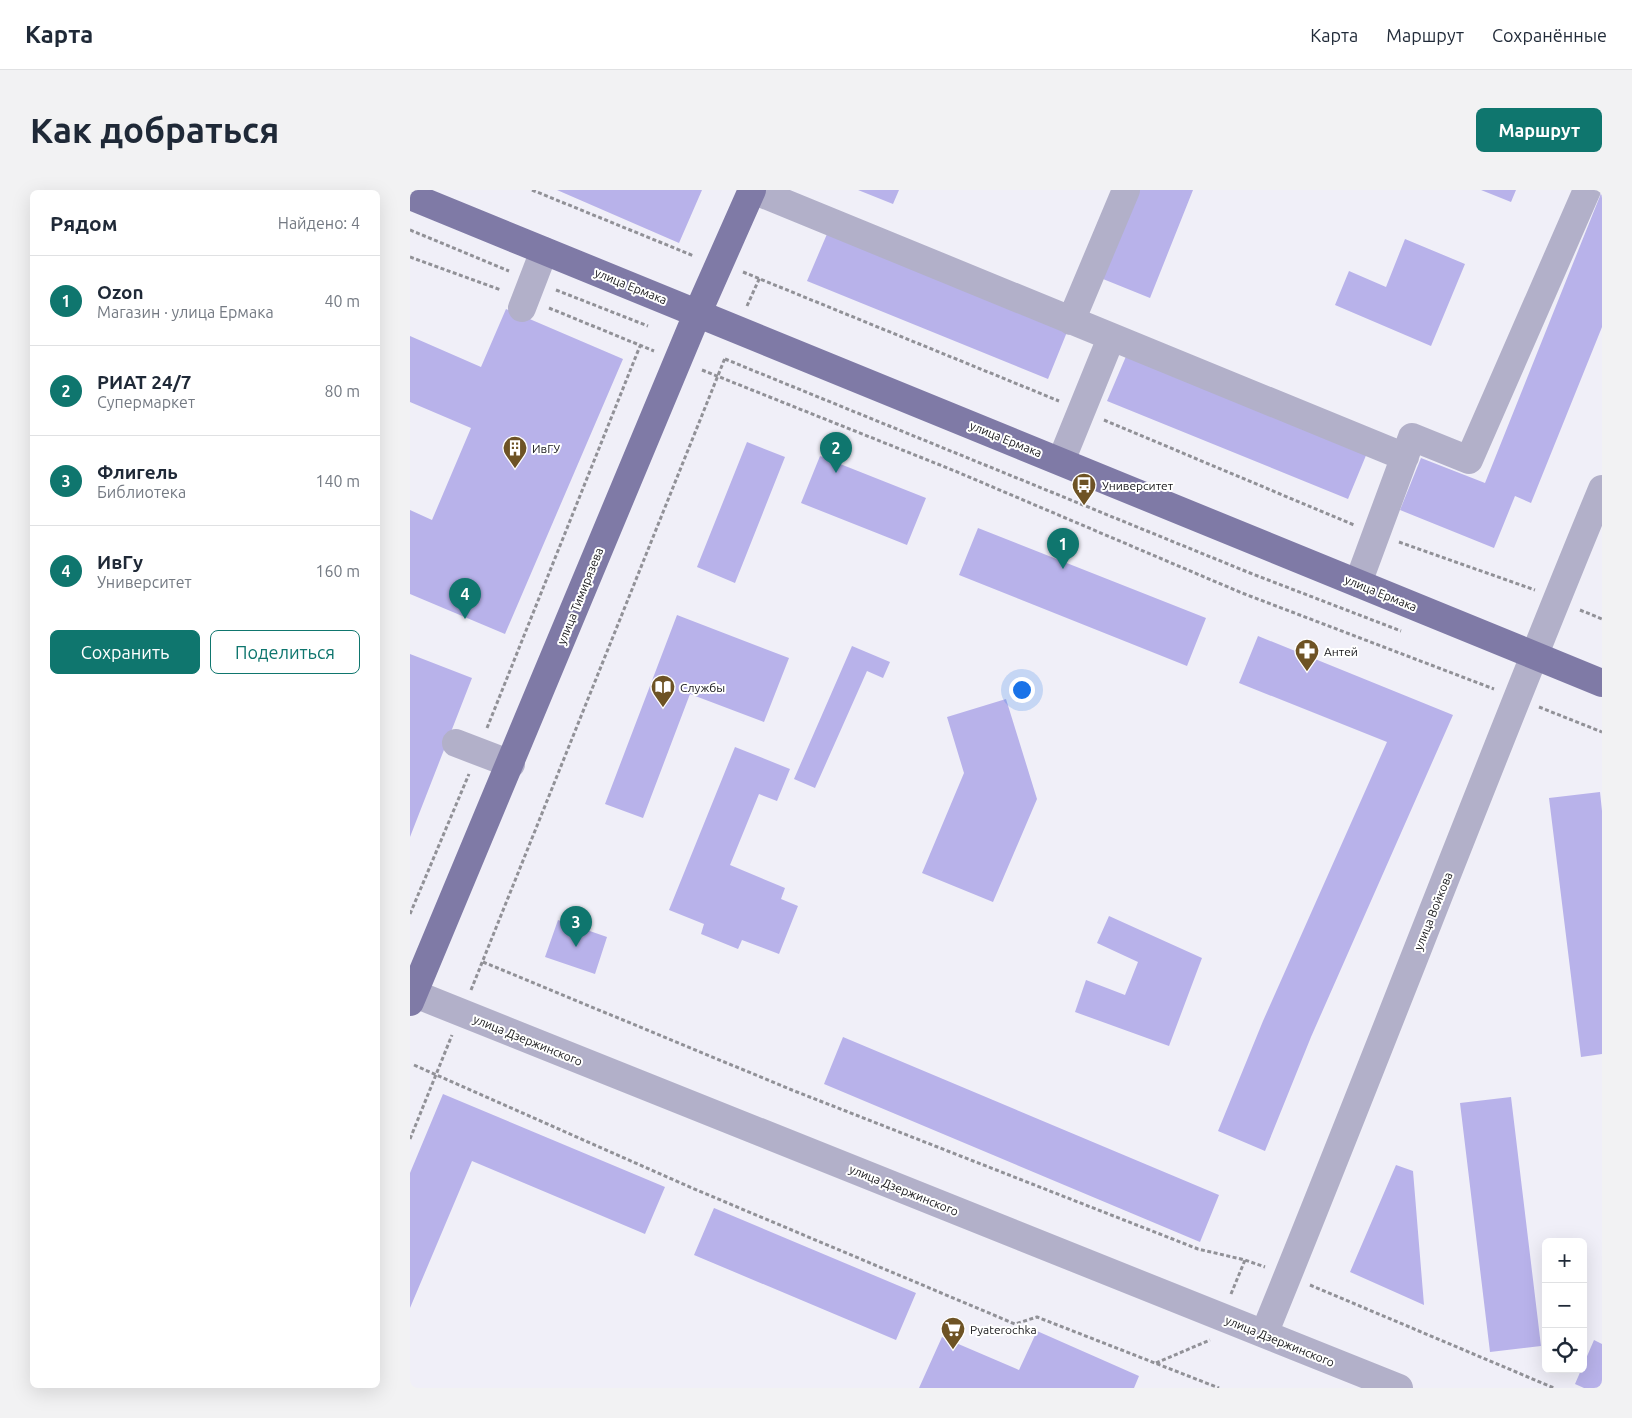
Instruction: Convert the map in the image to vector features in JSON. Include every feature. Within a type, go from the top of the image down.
[{"type":"main road","name":"улица Тимирязева","points":[[411,996],[511,764],[698,312],[753,190]]},
{"type":"main road","name":"улица Ермака","points":[[410,196],[698,312],[1602,683]]},
{"type":"street","points":[[753,190],[1405,457]]},
{"type":"street","points":[[1071,321],[1126,190]]},
{"type":"street","points":[[1358,583],[1412,437],[1469,460],[1587,190]]},
{"type":"street","points":[[524,304],[544,251]]},
{"type":"street","points":[[1061,461],[1111,338]]},
{"type":"street","name":"улица Войкова","points":[[1264,1334],[1602,489]]},
{"type":"street","points":[[467,748],[511,764]]},
{"type":"street","name":"улица Дзержинского","points":[[411,996],[462,1013],[1399,1388]]},
{"type":"path","points":[[410,258],[524,304],[678,360],[955,471],[1242,593],[1602,732]]},
{"type":"path","points":[[410,914],[467,748],[640,346]]},
{"type":"path","points":[[410,1139],[484,962],[716,376],[725,359],[1250,573],[1403,632]]},
{"type":"path","points":[[484,962],[792,1090],[1198,1249],[1246,1260],[1288,1276],[1554,1388]]},
{"type":"path","points":[[414,1065],[435,1076],[1015,1324],[1037,1316],[1219,1388]]},
{"type":"building","points":[[557,190],[702,190],[679,243]]},
{"type":"building","points":[[858,190],[899,190],[893,204]]},
{"type":"building","points":[[1139,190],[1193,190],[1150,298],[1103,279]]},
{"type":"building","points":[[1481,190],[1516,190],[1511,202]]},
{"type":"building","points":[[1602,191],[1602,327],[1531,503],[1515,496],[1494,548],[1400,510],[1421,458],[1485,483]]},
{"type":"building","points":[[827,234],[1067,332],[1048,379],[807,281]]},
{"type":"building","points":[[1405,239],[1465,264],[1431,346],[1335,305],[1349,271],[1386,287]]},
{"type":"building","name":"ИвГУ","points":[[506,309],[623,359],[505,634],[410,594],[410,510],[432,520],[471,428],[410,402],[410,336],[481,367]]},
{"type":"building","points":[[1127,354],[1367,453],[1348,499],[1107,401]]},
{"type":"building","points":[[747,442],[785,457],[735,583],[697,567]]},
{"type":"building","points":[[820,456],[926,498],[907,545],[801,503]]},
{"type":"building","points":[[978,528],[1206,618],[1187,666],[959,575]]},
{"type":"building","name":"Службы","points":[[677,615],[789,658],[764,722],[690,694],[643,818],[605,804]]},
{"type":"building","points":[[1258,636],[1453,715],[1311,1037],[1265,1151],[1218,1131],[1263,1021],[1387,742],[1239,683]]},
{"type":"building","points":[[852,646],[890,662],[883,678],[867,671],[815,788],[794,779]]},
{"type":"building","points":[[410,654],[472,678],[410,837]]},
{"type":"building","points":[[1006,699],[1037,799],[993,902],[922,873],[964,773],[947,717]]},
{"type":"building","points":[[735,747],[790,769],[777,801],[759,794],[730,865],[785,888],[781,899],[798,906],[779,954],[742,940],[738,949],[701,934],[704,924],[669,910]]},
{"type":"building","points":[[1600,792],[1602,811],[1602,1054],[1581,1057],[1549,798]]},
{"type":"building","points":[[1109,916],[1202,958],[1169,1046],[1075,1012],[1086,980],[1125,995],[1138,962],[1097,943]]},
{"type":"building","points":[[558,920],[607,937],[595,974],[545,957]]},
{"type":"building","points":[[843,1037],[1219,1195],[1200,1242],[824,1084]]},
{"type":"building","points":[[443,1094],[665,1187],[645,1234],[472,1161],[410,1308],[410,1173]]},
{"type":"building","points":[[1511,1097],[1541,1346],[1490,1352],[1460,1103]]},
{"type":"building","points":[[1396,1165],[1413,1171],[1424,1305],[1350,1272]]},
{"type":"building","points":[[714,1208],[916,1293],[896,1340],[694,1255]]},
{"type":"building","points":[[1037,1331],[1139,1376],[1134,1388],[919,1388],[942,1337],[1019,1370]]},
{"type":"building","points":[[1594,1340],[1602,1344],[1602,1388],[1584,1388],[1575,1384],[1580,1373],[1587,1373],[1587,1356]]},
{"type":"place","name":"ИвГУ","points":[[515,469]]},
{"type":"place","name":"РИАТ 24/7","points":[[836,473]]},
{"type":"place","name":"Университет","points":[[1084,506]]},
{"type":"place","name":"Ozon","points":[[1063,569]]},
{"type":"place","name":"ИвГу","points":[[465,619]]},
{"type":"place","name":"Антей","points":[[1307,672]]},
{"type":"place","name":"Службы","points":[[663,708]]},
{"type":"place","name":"Флигель","points":[[576,947]]},
{"type":"place","name":"Pyaterochka","points":[[953,1350]]}]
